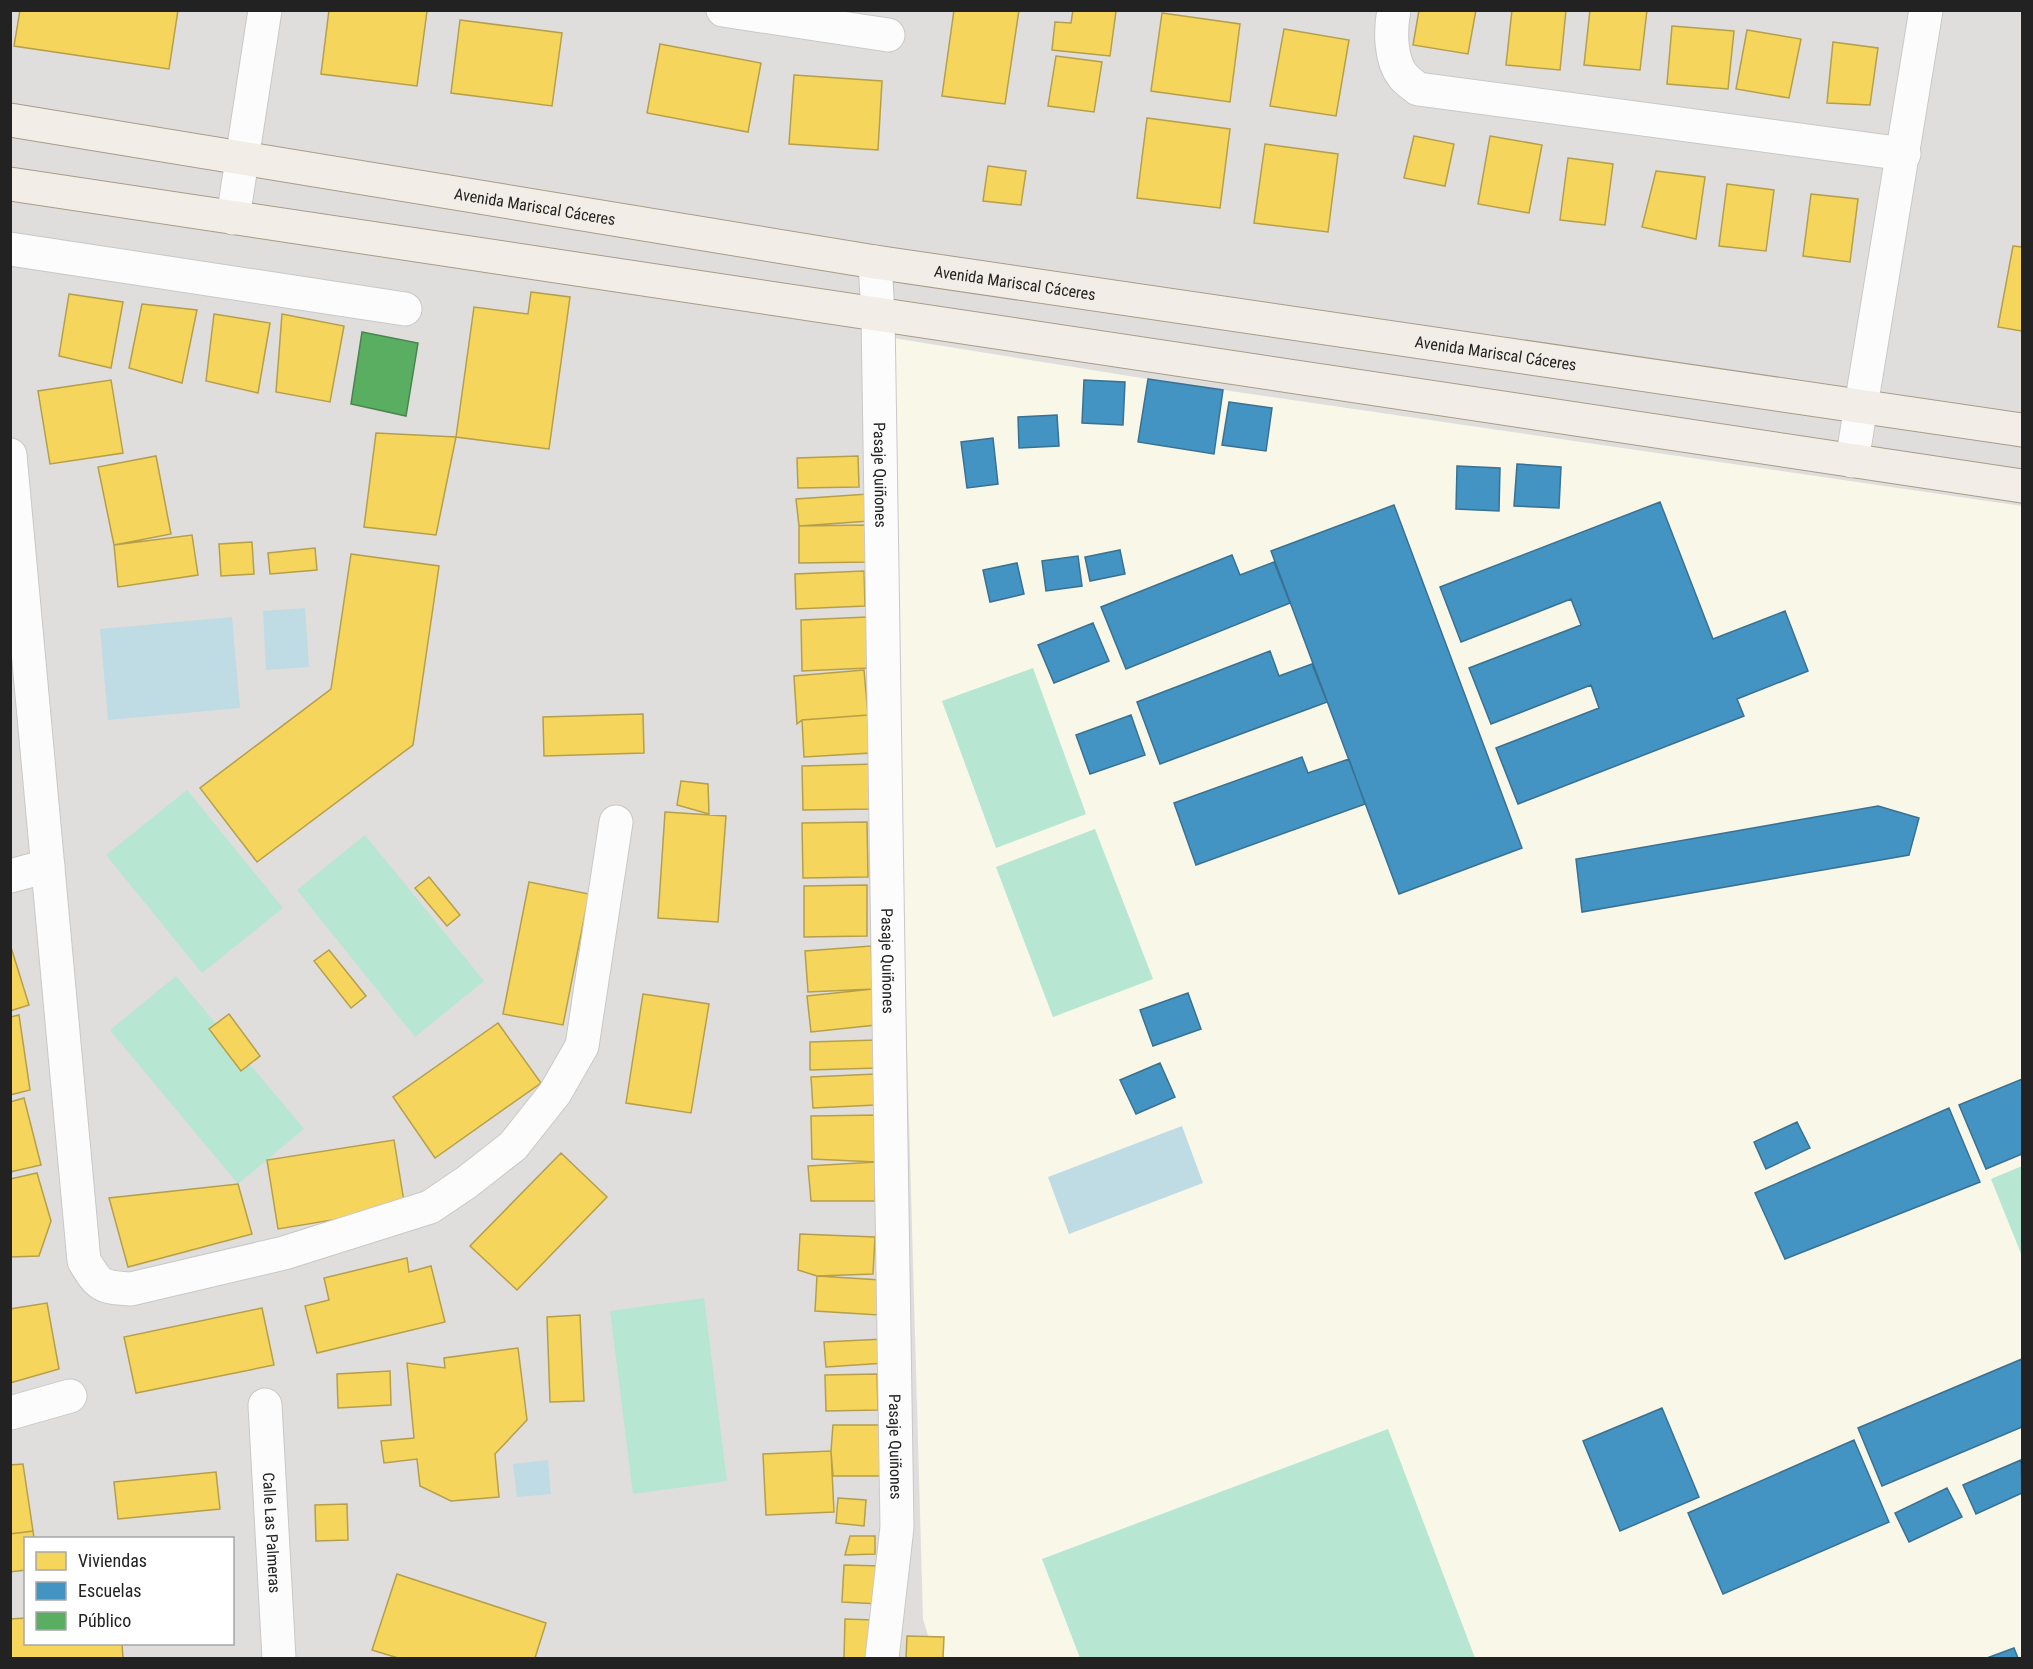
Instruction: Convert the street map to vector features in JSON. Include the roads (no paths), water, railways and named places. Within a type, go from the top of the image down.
[{"type":"main road","name":"Avenida Mariscal Cáceres","points":[[10,120],[875,262],[2022,430]]},
{"type":"main road","points":[[10,184],[2022,486]]},
{"type":"street","points":[[233,218],[265,10]]},
{"type":"street","points":[[723,10],[888,35]]},
{"type":"street","points":[[1394,10],[1391,24],[1395,58],[1403,76],[1418,88],[1904,154]]},
{"type":"street","points":[[1852,460],[1926,10]]},
{"type":"street","points":[[10,249],[405,309]]},
{"type":"street","name":"Pasaje Quiñones","points":[[875,262],[878,315],[897,1527],[882,1659]]},
{"type":"street","points":[[10,455],[84,1261],[93,1277],[106,1287],[131,1289],[284,1253],[430,1207],[513,1146],[555,1093],[582,1046],[616,822]]},
{"type":"street","points":[[10,876],[48,866]]},
{"type":"street","points":[[10,1413],[70,1396]]},
{"type":"street","name":"Calle Las Palmeras","points":[[265,1405],[279,1659]]},
{"type":"water","points":[[305,608],[309,667],[266,670],[263,611]]},
{"type":"water","points":[[232,617],[240,708],[108,720],[100,629]]},
{"type":"water","points":[[1182,1126],[1203,1183],[1069,1234],[1048,1177]]},
{"type":"water","points":[[548,1460],[551,1494],[517,1497],[513,1464]]}]
